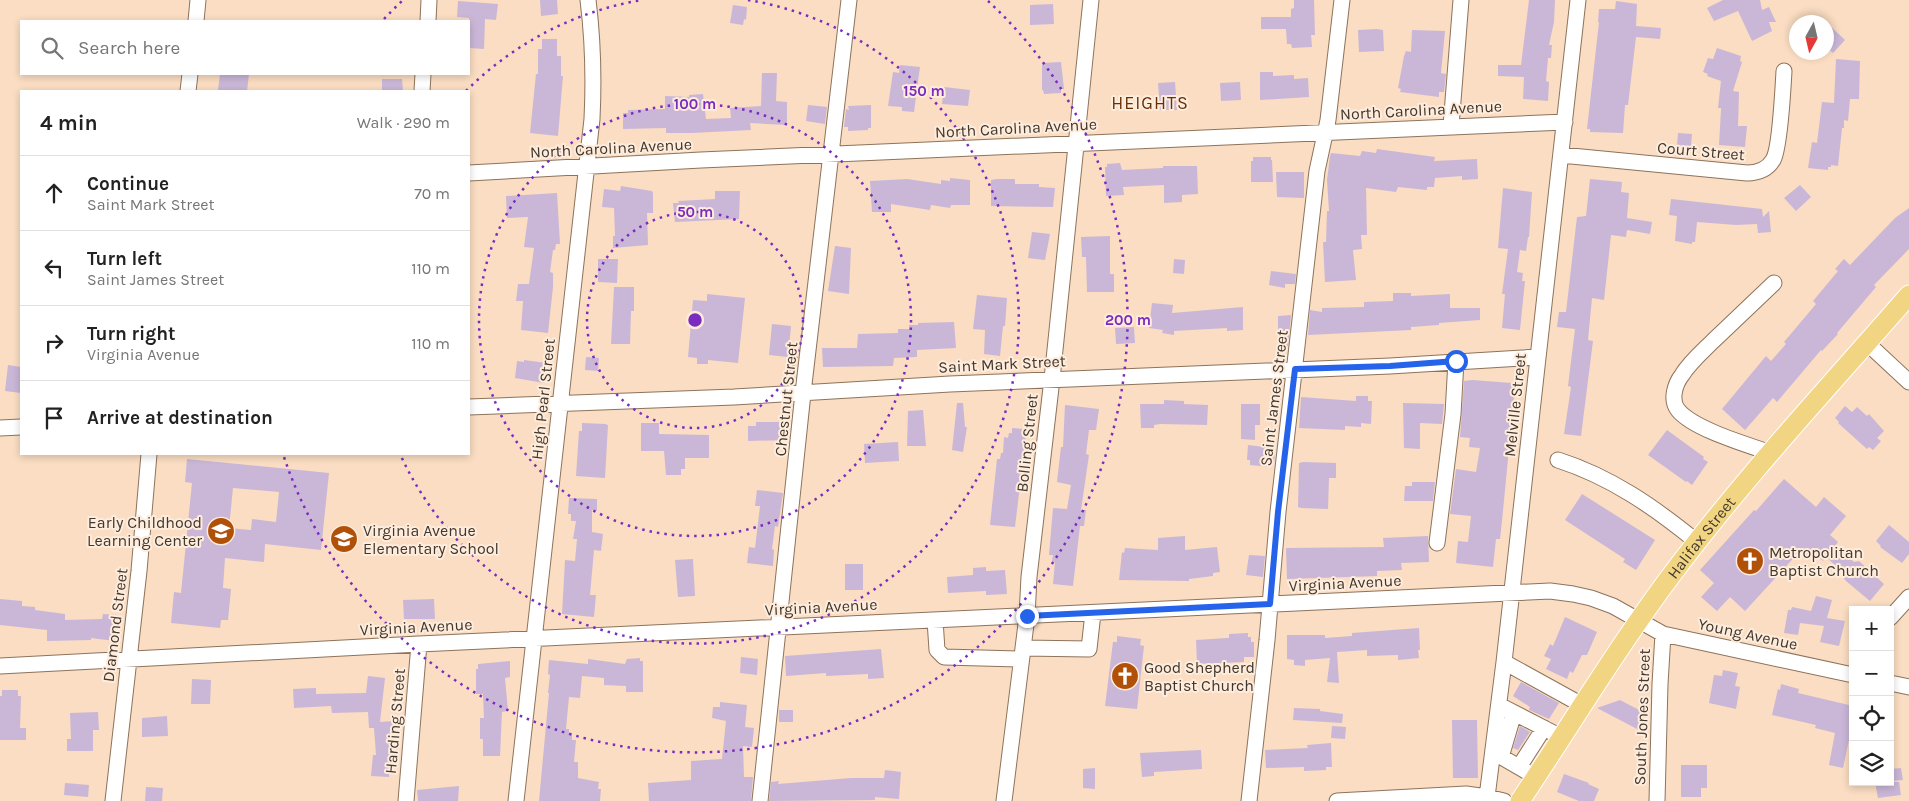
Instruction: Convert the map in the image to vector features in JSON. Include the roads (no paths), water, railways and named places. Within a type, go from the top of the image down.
[{"type":"main road","name":"Halifax Street","points":[[1520,801],[1638,621],[1697,542],[1909,295]]},
{"type":"street","points":[[428,20],[429,0]]},
{"type":"street","name":"High Pearl Street","points":[[516,801],[592,118],[593,38],[588,0]]},
{"type":"street","name":"Chestnut Street","points":[[760,801],[803,393],[849,0]]},
{"type":"street","name":"Bolling Street","points":[[1004,801],[1027,616],[1029,577],[1052,379],[1091,0]]},
{"type":"street","name":"Saint James Street","points":[[1249,801],[1278,512],[1317,170],[1326,132],[1342,0]]},
{"type":"street","points":[[1450,126],[1462,0]]},
{"type":"street","name":"Melville Street","points":[[1487,797],[1497,754],[1499,705],[1511,593],[1578,0]]},
{"type":"street","name":"Court Street","points":[[1561,155],[1756,173],[1767,168],[1776,153],[1784,71]]},
{"type":"street","points":[[188,90],[190,75]]},
{"type":"street","points":[[422,90],[423,75]]},
{"type":"street","name":"North Carolina Avenue","points":[[470,174],[586,166],[831,154],[1565,122]]},
{"type":"street","points":[[1771,454],[1717,433],[1688,419],[1678,410],[1674,402],[1674,394],[1679,380],[1691,363],[1774,284]]},
{"type":"street","points":[[1867,343],[1909,382]]},
{"type":"street","name":"Saint Mark Street","points":[[470,406],[803,393],[1052,379],[1390,366],[1538,357]]},
{"type":"street","points":[[1437,543],[1453,414],[1456,361]]},
{"type":"street","points":[[0,428],[20,427]]},
{"type":"street","name":"Diamond Street","points":[[113,801],[139,572],[149,455]]},
{"type":"street","points":[[1558,460],[1584,468],[1613,482],[1669,519],[1697,542]]},
{"type":"street","name":"Virginia Avenue","points":[[0,666],[534,638],[1550,591],[1591,598],[1613,606],[1638,621]]},
{"type":"street","points":[[1894,614],[1909,597]]},
{"type":"street","points":[[935,620],[937,650],[944,657],[1022,654],[1089,649],[1093,613]]},
{"type":"street","name":"Young Avenue","points":[[1638,621],[1663,634],[1849,670]]},
{"type":"street","name":"South Jones Street","points":[[1657,801],[1663,634]]},
{"type":"street","name":"Harding Street","points":[[406,801],[419,644]]},
{"type":"street","points":[[1504,662],[1582,705]]},
{"type":"street","points":[[1894,684],[1909,687]]},
{"type":"street","points":[[1499,705],[1561,737]]},
{"type":"street","points":[[1514,713],[1497,754],[1536,777]]},
{"type":"street","points":[[1519,767],[1544,728]]},
{"type":"street","points":[[1337,801],[1466,794],[1504,801]]},
{"type":"place","name":"Early Childhood Learning Center","points":[[221,531]]},
{"type":"place","name":"Virginia Avenue Elementary School","points":[[344,539]]},
{"type":"place","name":"Metropolitan Baptist Church","points":[[1750,561]]},
{"type":"place","name":"Good Shepherd Baptist Church","points":[[1125,676]]},
{"type":"district","name":"HEIGHTS","points":[[1150,103]]}]
